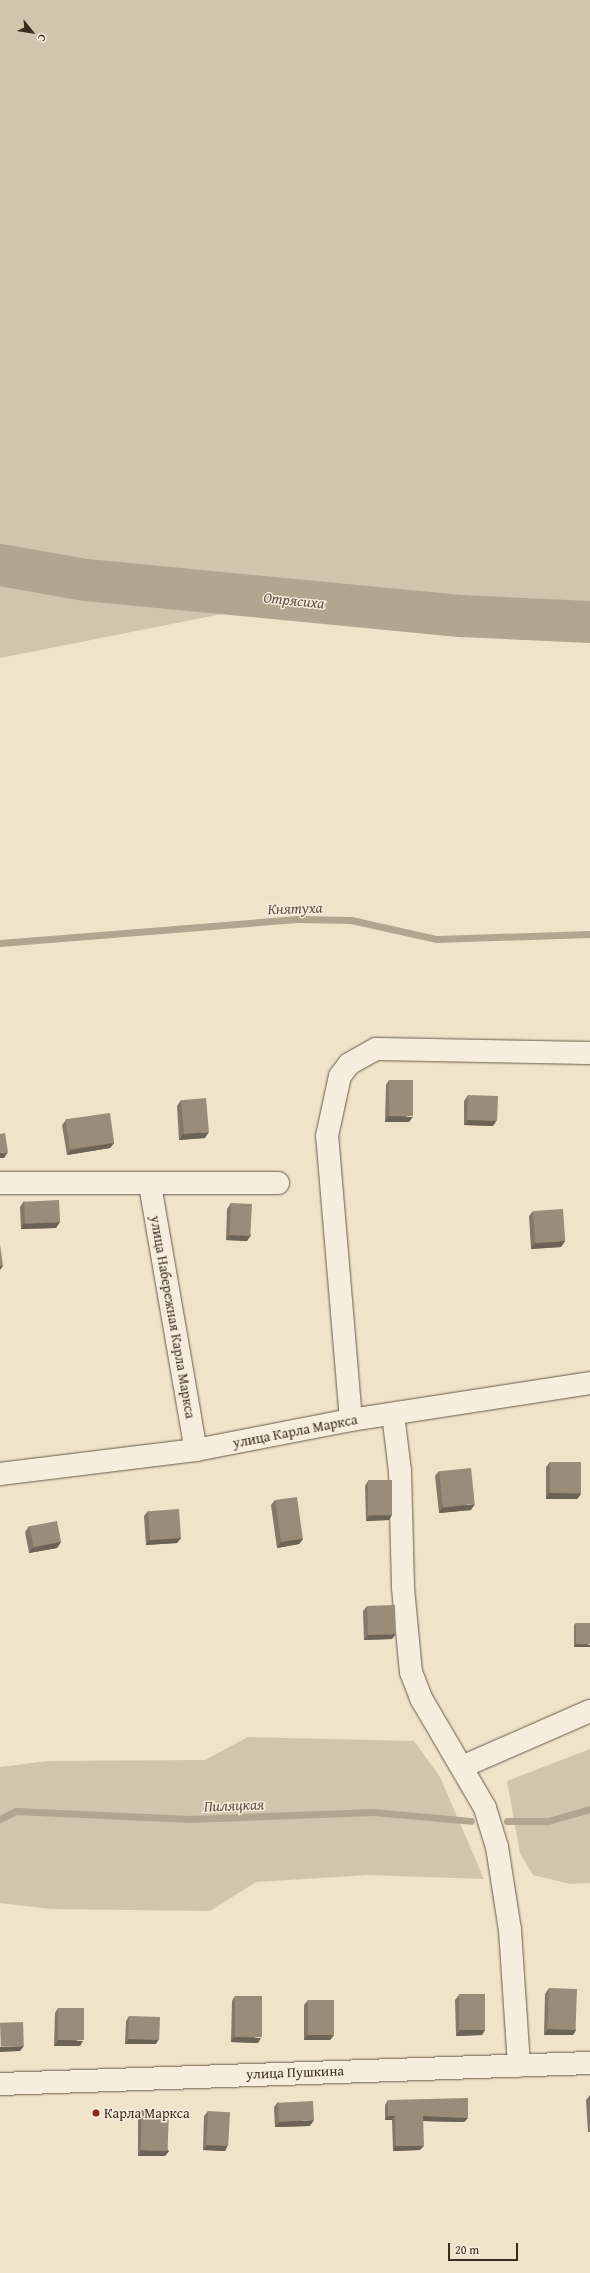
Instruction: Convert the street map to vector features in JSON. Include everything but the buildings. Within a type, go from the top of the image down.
[{"type":"street","points":[[351,1420],[327,1136],[334,1092],[349,1064],[376,1050],[401,1048],[590,1053]]},
{"type":"street","points":[[0,1183],[150,1185],[278,1183]]},
{"type":"street","name":"улица Набережная Карла Маркса","points":[[150,1185],[196,1450]]},
{"type":"street","name":"улица Карла Маркса","points":[[0,1474],[196,1450],[351,1420],[590,1383]]},
{"type":"street","points":[[393,1414],[400,1471],[403,1588],[411,1672],[422,1700],[464,1766],[485,1808],[504,1881],[519,2066]]},
{"type":"street","points":[[464,1766],[590,1711]]},
{"type":"street","name":"улица Пушкина","points":[[0,2084],[590,2063]]},
{"type":"shaded area","points":[[0,0],[590,0],[590,622],[359,587],[0,658]]},
{"type":"shaded area","points":[[248,1737],[414,1741],[440,1777],[484,1879],[368,1875],[256,1882],[210,1911],[51,1909],[0,1903],[0,1767],[48,1761],[205,1760]]},
{"type":"shaded area","points":[[590,1749],[590,1883],[570,1884],[533,1875],[520,1853],[507,1781]]},
{"type":"waterway","name":"Отрясиха","points":[[0,565],[86,580],[462,616],[590,622]]},
{"type":"waterway","name":"Княтуха","points":[[0,943],[297,919],[351,920],[437,939],[590,934]]},
{"type":"waterway","name":"Пиляцкая","points":[[507,1821],[548,1821],[590,1809]]},
{"type":"waterway","name":"Пиляцкая","points":[[0,1819],[16,1811],[190,1819],[373,1812],[471,1821]]},
{"type":"place","name":"Карла Маркса","points":[[96,2113]]}]
